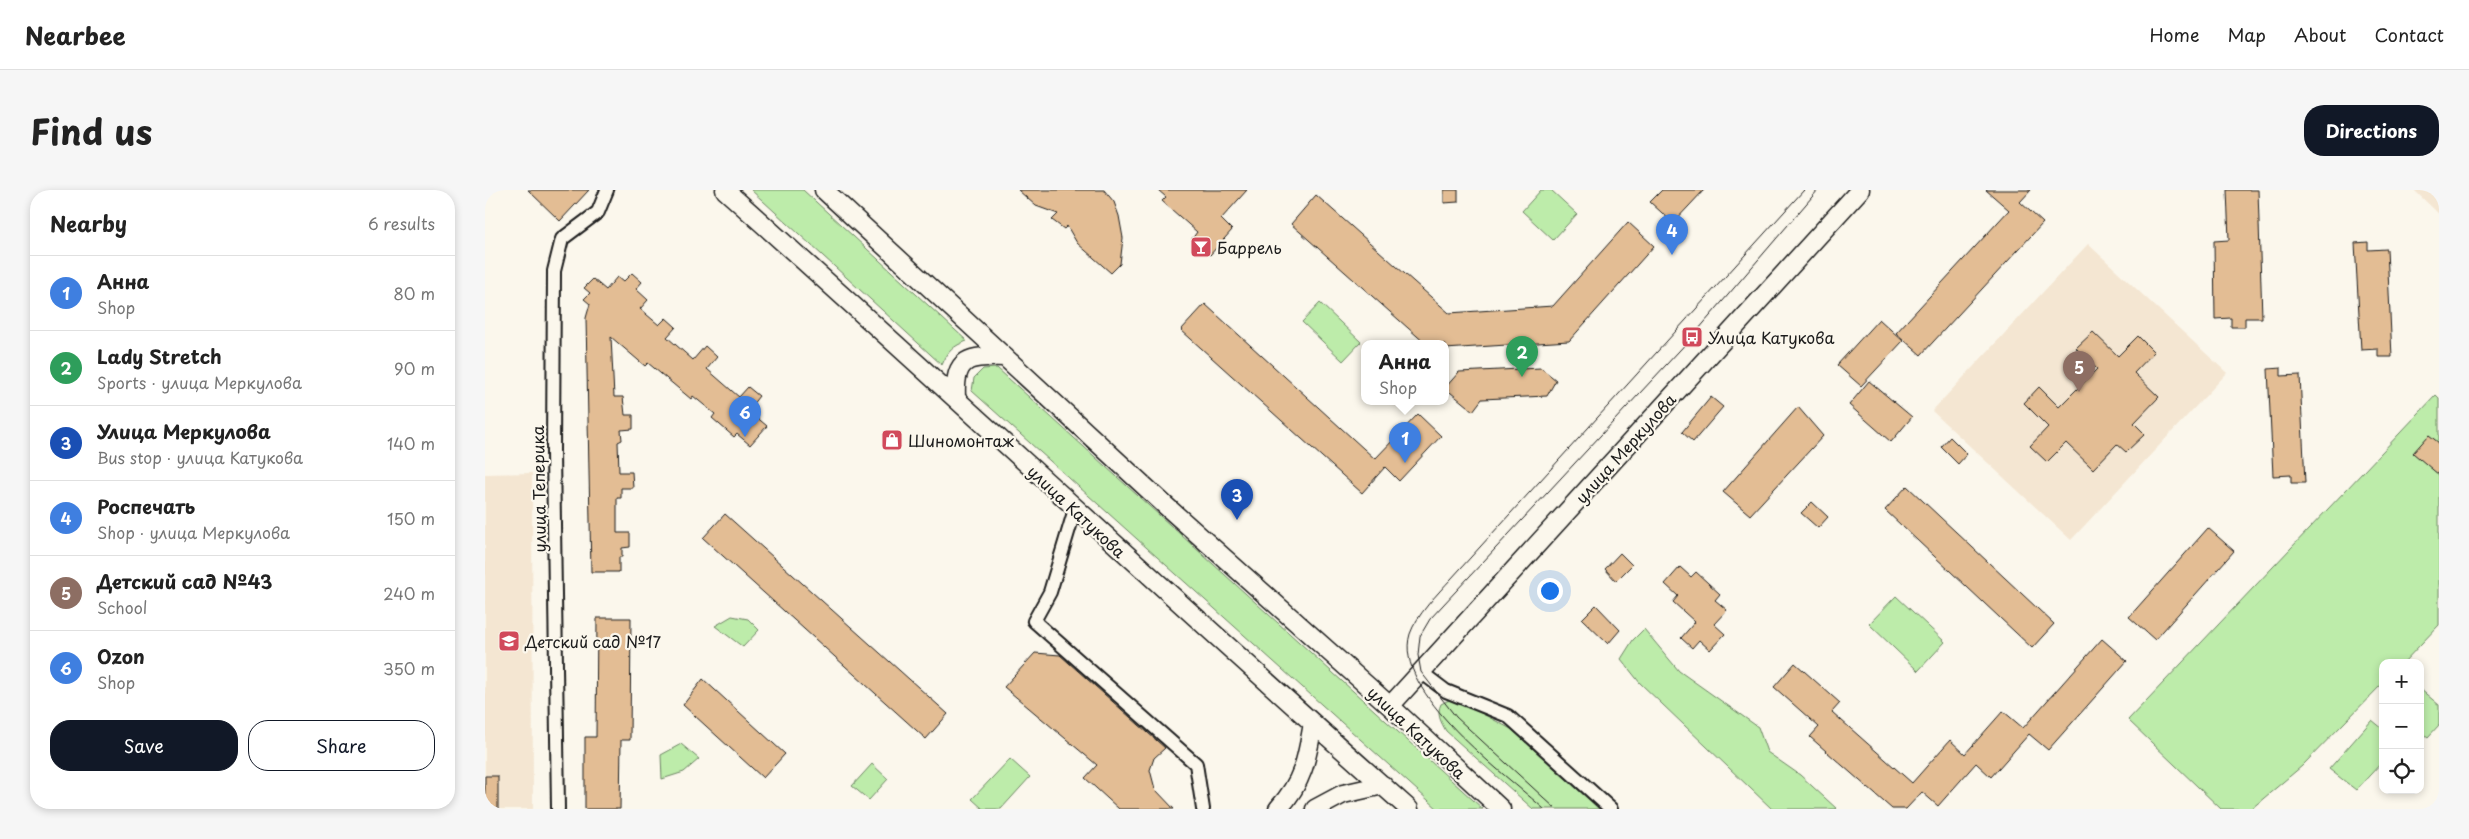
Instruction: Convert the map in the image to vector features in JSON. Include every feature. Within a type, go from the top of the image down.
[{"type":"main road","name":"улица Катукова","points":[[725,190],[956,397],[1075,509],[1409,809]]},
{"type":"main road","name":"улица Катукова","points":[[825,190],[1227,562],[1390,706],[1501,809]]},
{"type":"main road","name":"улица Меркулова","points":[[1390,706],[1860,190]]},
{"type":"main road","points":[[956,397],[955,380],[958,368],[968,359],[982,356],[1005,357]]},
{"type":"main road","points":[[1278,809],[1293,793],[1302,774],[1313,723]]},
{"type":"main road","points":[[1315,809],[1343,794],[1383,785]]},
{"type":"street","name":"улица Теперика","points":[[558,809],[553,452],[554,271],[562,239],[598,212],[607,190]]},
{"type":"street","points":[[1075,509],[1050,592],[1034,621],[1196,764],[1203,809]]},
{"type":"street","points":[[1421,672],[1446,691],[1508,716],[1611,809]]},
{"type":"shaded area","points":[[2414,190],[2439,190],[2439,214]]},
{"type":"shaded area","points":[[2088,244],[2227,373],[2071,540],[1932,411]]},
{"type":"shaded area","name":"Детский сад №17","points":[[532,473],[533,809],[485,809],[485,474]]},
{"type":"green space","points":[[751,190],[803,190],[967,341],[951,350],[942,365]]},
{"type":"green space","points":[[1541,190],[1551,190],[1577,214],[1553,240],[1522,211]]},
{"type":"green space","points":[[1320,303],[1361,342],[1343,361],[1302,322]]},
{"type":"green space","points":[[997,368],[1483,809],[1438,809],[972,391],[974,378],[983,369]]},
{"type":"green space","points":[[2436,395],[2439,398],[2439,625],[2407,659],[2379,659],[2379,687],[2302,766],[2251,809],[2221,809],[2128,720]]},
{"type":"green space","points":[[1896,596],[1945,642],[1918,671],[1869,624]]},
{"type":"green space","points":[[732,616],[748,619],[759,630],[743,647],[715,626]]},
{"type":"green space","points":[[1644,629],[1679,671],[1758,727],[1767,752],[1800,775],[1837,809],[1772,809],[1640,683],[1621,659],[1633,640]]},
{"type":"green space","points":[[2424,692],[2439,705],[2439,725],[2428,737],[2424,734]]},
{"type":"green space","points":[[1453,698],[1511,729],[1599,809],[1533,809],[1446,731],[1439,711],[1441,704]]},
{"type":"green space","points":[[2372,720],[2379,726],[2379,765],[2356,790],[2329,769]]},
{"type":"green space","points":[[681,744],[699,759],[684,772],[662,779],[661,755]]},
{"type":"green space","points":[[1010,759],[1030,777],[1001,809],[983,809],[972,799]]},
{"type":"green space","points":[[872,764],[888,779],[869,800],[852,786]]},
{"type":"building","points":[[528,190],[589,190],[560,221]]},
{"type":"building","points":[[1018,190],[1104,190],[1114,202],[1119,216],[1123,238],[1120,264],[1111,273],[1077,243],[1067,226],[1064,229],[1052,220],[1058,214],[1036,206]]},
{"type":"building","points":[[1158,190],[1247,190],[1221,219],[1232,230],[1210,255],[1192,239],[1197,232],[1162,201],[1166,197]]},
{"type":"building","points":[[1444,190],[1458,190],[1458,202],[1444,203]]},
{"type":"building","points":[[1662,190],[1704,190],[1673,223],[1650,202]]},
{"type":"building","points":[[1986,190],[2031,190],[2020,202],[2043,223],[1921,355],[1896,333],[2009,210]]},
{"type":"building","points":[[2227,190],[2258,190],[2262,318],[2245,318],[2245,327],[2231,327],[2231,318],[2215,319],[2214,241],[2229,240]]},
{"type":"building","points":[[1316,195],[1449,313],[1553,306],[1628,222],[1654,246],[1569,341],[1449,349],[1449,340],[1422,340],[1291,224]]},
{"type":"building","points":[[2368,242],[2368,250],[2387,249],[2392,357],[2378,357],[2378,349],[2361,350],[2355,243]]},
{"type":"building","points":[[632,273],[642,282],[636,289],[648,300],[640,309],[659,325],[666,318],[676,327],[667,337],[693,360],[705,346],[717,357],[707,369],[739,397],[748,387],[759,396],[748,410],[767,426],[750,445],[737,434],[734,437],[712,418],[715,414],[693,396],[691,399],[648,363],[645,366],[611,337],[614,397],[623,397],[625,415],[633,415],[633,429],[621,430],[622,440],[618,442],[619,472],[632,472],[633,488],[621,488],[621,498],[617,498],[617,533],[630,533],[630,547],[622,548],[622,557],[619,557],[619,572],[591,572],[586,318],[590,304],[584,299],[590,293],[584,288],[593,279],[606,290],[617,277],[623,282]]},
{"type":"building","points":[[1205,304],[1375,459],[1418,414],[1441,436],[1399,481],[1385,467],[1362,493],[1181,330]]},
{"type":"building","points":[[1879,319],[1903,341],[1861,386],[1837,365]]},
{"type":"building","points":[[2093,332],[2118,356],[2138,336],[2154,352],[2134,373],[2159,397],[2134,423],[2145,434],[2126,452],[2117,444],[2093,469],[2066,443],[2047,462],[2030,446],[2048,427],[2024,403],[2039,387],[2059,407],[2097,369],[2076,348]]},
{"type":"building","points":[[1541,368],[1556,380],[1547,396],[1482,399],[1473,411],[1449,391],[1449,383],[1459,372]]},
{"type":"building","points":[[2281,368],[2281,376],[2300,375],[2305,483],[2291,483],[2291,475],[2273,476],[2268,369]]},
{"type":"building","points":[[1869,381],[1912,417],[1891,442],[1849,405]]},
{"type":"building","points":[[1711,397],[1723,407],[1693,442],[1682,432]]},
{"type":"building","points":[[1798,407],[1823,436],[1750,515],[1723,492]]},
{"type":"building","points":[[2429,435],[2439,443],[2439,475],[2413,453]]},
{"type":"building","points":[[1950,437],[1967,454],[1958,464],[1941,447]]},
{"type":"building","points":[[1907,486],[2054,624],[2032,648],[1885,510]]},
{"type":"building","points":[[1812,502],[1828,517],[1818,528],[1801,513]]},
{"type":"building","points":[[725,514],[948,714],[926,739],[703,538]]},
{"type":"building","points":[[2208,528],[2234,551],[2155,640],[2129,617]]},
{"type":"building","points":[[1620,553],[1632,565],[1616,581],[1605,569]]},
{"type":"building","points":[[1680,567],[1691,577],[1696,572],[1720,594],[1715,600],[1727,610],[1714,624],[1725,634],[1710,650],[1699,640],[1692,648],[1681,638],[1695,622],[1673,602],[1678,596],[1665,584]]},
{"type":"building","points":[[1596,605],[1620,630],[1608,644],[1582,619]]},
{"type":"building","points":[[597,618],[631,618],[630,740],[621,740],[620,809],[585,809],[585,737],[596,737]]},
{"type":"building","points":[[2102,639],[2127,661],[2048,750],[2029,734],[1991,777],[1976,763],[1938,806],[1922,792],[1906,809],[1892,809],[1810,737],[1819,727],[1774,687],[1795,663],[1840,703],[1832,712],[1912,783],[1950,740],[1965,754],[2003,711],[2023,728]]},
{"type":"building","points":[[1035,653],[1060,655],[1165,748],[1154,758],[1150,770],[1155,789],[1174,809],[1119,809],[1085,778],[1097,765],[1004,687]]},
{"type":"building","points":[[703,679],[785,754],[763,778],[683,705]]},
{"type":"building","points":[[485,776],[498,776],[498,809],[485,809]]},
{"type":"tram line","points":[[1544,809],[1480,754],[1434,706],[1418,681],[1409,657],[1410,634],[1422,612],[1440,591],[1804,190]]},
{"type":"tram line","points":[[1556,809],[1456,717],[1421,672],[1418,655],[1420,636],[1430,619],[1692,337],[1818,190]]},
{"type":"place","name":"Баррель","points":[[1201,247]]},
{"type":"place","name":"Роспечать","points":[[1672,255]]},
{"type":"place","name":"Улица Катукова","points":[[1692,337]]},
{"type":"place","name":"Lady Stretch","points":[[1522,377]]},
{"type":"place","name":"Детский сад №43","points":[[2079,392]]},
{"type":"place","name":"Ozon","points":[[745,437]]},
{"type":"place","name":"Шиномонтаж","points":[[892,440]]},
{"type":"place","name":"Анна","points":[[1405,463]]},
{"type":"place","name":"Улица Меркулова","points":[[1237,520]]},
{"type":"place","name":"Детский сад №17","points":[[509,641]]}]
